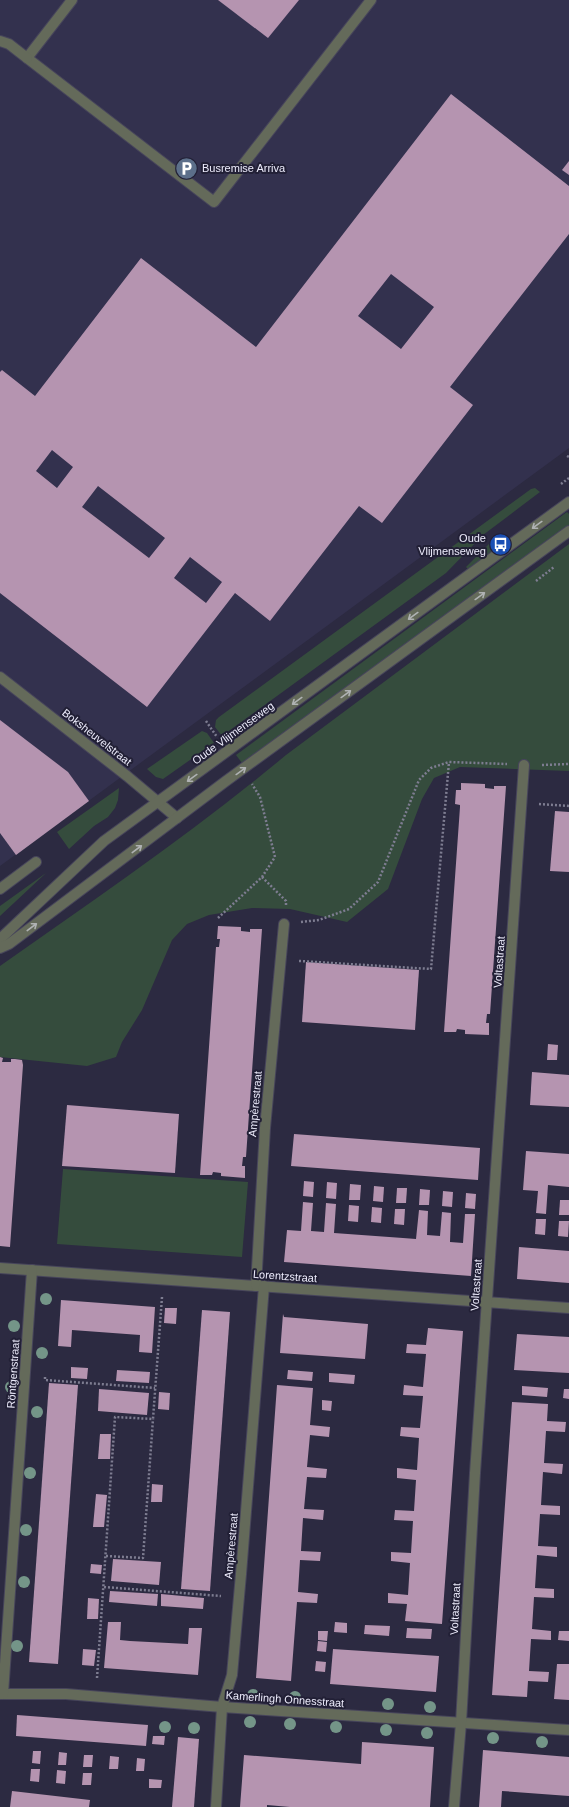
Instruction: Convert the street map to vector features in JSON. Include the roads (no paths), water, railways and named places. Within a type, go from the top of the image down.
[{"type":"street","points":[[27,58],[72,0]]},
{"type":"street","points":[[0,41],[9,44],[214,202],[371,0]]},
{"type":"street","name":"Oude Vlijmenseweg","points":[[0,939],[104,841],[569,502]]},
{"type":"street","points":[[0,948],[9,944],[242,770],[569,531]]},
{"type":"street","name":"Boksheuvelstraat","points":[[0,677],[178,818]]},
{"type":"street","name":"Voltastraat","points":[[454,1807],[461,1723],[475,1473],[524,765]]},
{"type":"street","points":[[0,889],[36,862]]},
{"type":"street","name":"Ampèrestraat","points":[[216,1807],[222,1707],[232,1674],[239,1597],[260,1286],[265,1128],[284,924]]},
{"type":"street","name":"Lorentzstraat","points":[[0,1268],[569,1308]]},
{"type":"street","name":"Röntgenstraat","points":[[1,1694],[32,1270]]},
{"type":"street","name":"Kamerlingh Onnesstraat","points":[[1,1694],[66,1694],[222,1707],[569,1730]]},
{"type":"place","name":"Busremise Arriva","points":[[187,168]]},
{"type":"place","name":"Oude Vlijmenseweg","points":[[501,544]]}]
